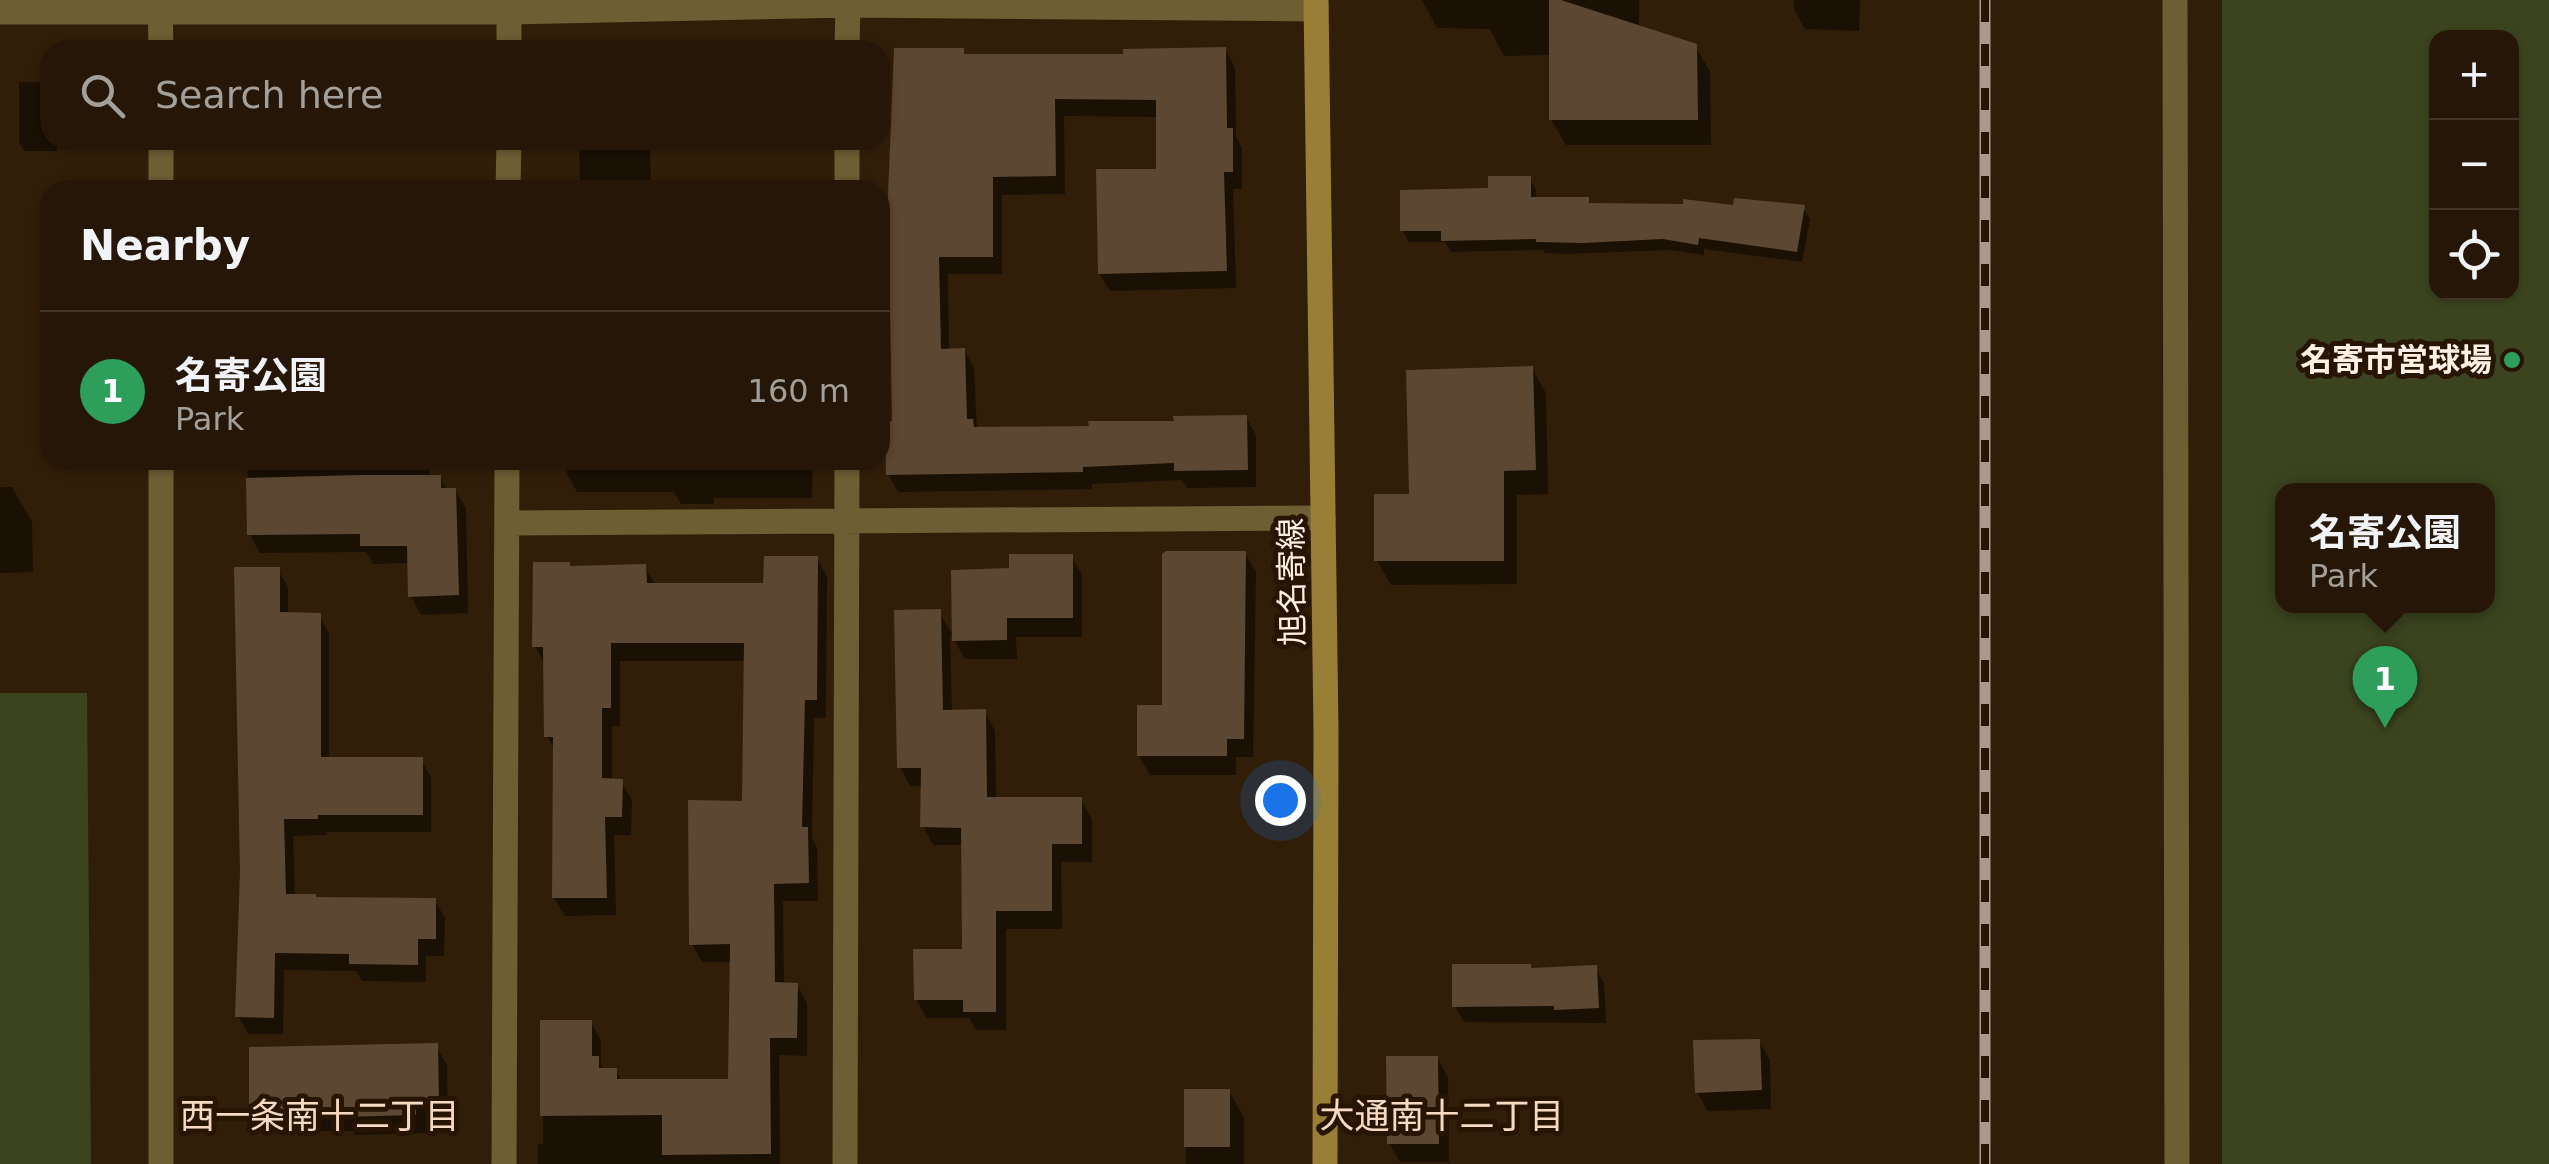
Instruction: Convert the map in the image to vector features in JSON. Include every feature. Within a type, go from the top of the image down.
[{"type":"main road","name":"旭名寄線","points":[[1316,4],[1326,730],[1325,1164]]},
{"type":"street","points":[[2175,0],[2178,1164]]},
{"type":"street","points":[[848,2],[848,40]]},
{"type":"street","points":[[0,12],[160,6],[1316,4]]},
{"type":"street","points":[[160,6],[161,40]]},
{"type":"street","points":[[509,6],[509,40]]},
{"type":"street","points":[[161,150],[161,180]]},
{"type":"street","points":[[508,180],[509,150]]},
{"type":"street","points":[[847,150],[847,180]]},
{"type":"street","points":[[161,470],[161,1164]]},
{"type":"street","points":[[504,1164],[507,470]]},
{"type":"street","points":[[845,1164],[846,470]]},
{"type":"street","points":[[507,522],[1323,518]]},
{"type":"green space","points":[[2222,0],[2549,0],[2549,1164],[2222,1164]]},
{"type":"green space","points":[[0,693],[87,693],[91,1164],[0,1164]]},
{"type":"building","points":[[1549,0],[1561,0],[1697,44],[1698,120],[1549,120]]},
{"type":"building","points":[[1226,47],[1227,128],[1233,128],[1233,172],[1224,172],[1227,271],[1098,274],[1096,169],[1156,169],[1156,100],[1055,99],[1056,176],[993,177],[993,257],[939,257],[941,349],[965,348],[967,419],[973,419],[974,427],[1089,426],[1088,421],[1174,421],[1173,416],[1247,415],[1248,470],[1174,471],[1174,463],[1083,467],[1083,472],[886,475],[886,470],[890,470],[892,421],[889,180],[894,48],[964,48],[964,54],[1123,54],[1123,49]]},
{"type":"building","points":[[1488,176],[1531,176],[1531,197],[1589,197],[1589,203],[1683,204],[1683,199],[1733,205],[1734,198],[1805,205],[1797,252],[1699,238],[1698,245],[1663,239],[1583,243],[1536,239],[1441,241],[1441,231],[1400,231],[1400,190],[1488,188]]},
{"type":"building","points":[[1533,366],[1536,470],[1504,471],[1504,561],[1374,561],[1374,494],[1409,494],[1406,370]]},
{"type":"building","points":[[441,475],[441,488],[456,488],[459,595],[408,597],[407,546],[360,546],[360,534],[247,535],[246,478]]},
{"type":"building","points":[[1246,551],[1244,739],[1227,739],[1227,756],[1137,756],[1137,705],[1162,705],[1162,554]]},
{"type":"building","points":[[1009,554],[1073,554],[1073,618],[1007,618],[1007,640],[952,641],[951,570],[1009,568]]},
{"type":"building","points":[[764,556],[818,556],[817,700],[805,700],[802,827],[808,827],[809,883],[774,884],[775,982],[798,983],[797,1038],[770,1038],[771,1154],[662,1155],[662,1115],[540,1116],[540,1020],[592,1020],[592,1056],[599,1056],[599,1068],[617,1068],[617,1079],[728,1079],[730,944],[689,945],[688,800],[742,801],[744,643],[611,643],[611,708],[602,708],[602,778],[623,779],[622,817],[605,817],[607,898],[552,898],[553,737],[544,737],[543,647],[532,647],[533,562],[570,562],[570,566],[646,564],[647,583],[763,583]]},
{"type":"building","points":[[234,567],[280,567],[280,612],[321,613],[321,757],[423,757],[423,815],[318,815],[318,819],[284,819],[286,894],[436,898],[436,939],[418,939],[418,965],[349,964],[349,954],[275,953],[274,1018],[235,1017],[240,872]]},
{"type":"building","points":[[941,609],[943,710],[986,709],[987,797],[1082,797],[1082,844],[1052,844],[1052,911],[996,911],[996,1012],[963,1012],[963,1000],[914,1000],[913,949],[962,949],[961,828],[920,827],[921,768],[897,768],[894,610]]},
{"type":"building","points":[[1452,964],[1531,964],[1531,968],[1597,965],[1599,1008],[1452,1007]]},
{"type":"building","points":[[1760,1039],[1762,1090],[1695,1093],[1693,1040]]},
{"type":"building","points":[[438,1043],[439,1105],[416,1105],[416,1115],[342,1117],[342,1112],[249,1112],[249,1047]]},
{"type":"building","points":[[1386,1056],[1438,1056],[1439,1144],[1387,1144]]},
{"type":"building","points":[[1184,1089],[1230,1089],[1230,1147],[1184,1147]]},
{"type":"railway","points":[[1985,0],[1985,1164]]},
{"type":"place","name":"名寄市営球場","points":[[2512,360]]},
{"type":"place","name":"名寄公園","points":[[2385,728]]},
{"type":"district","name":"西一条南十二丁目","points":[[320,1116]]},
{"type":"district","name":"大通南十二丁目","points":[[1442,1116]]}]
